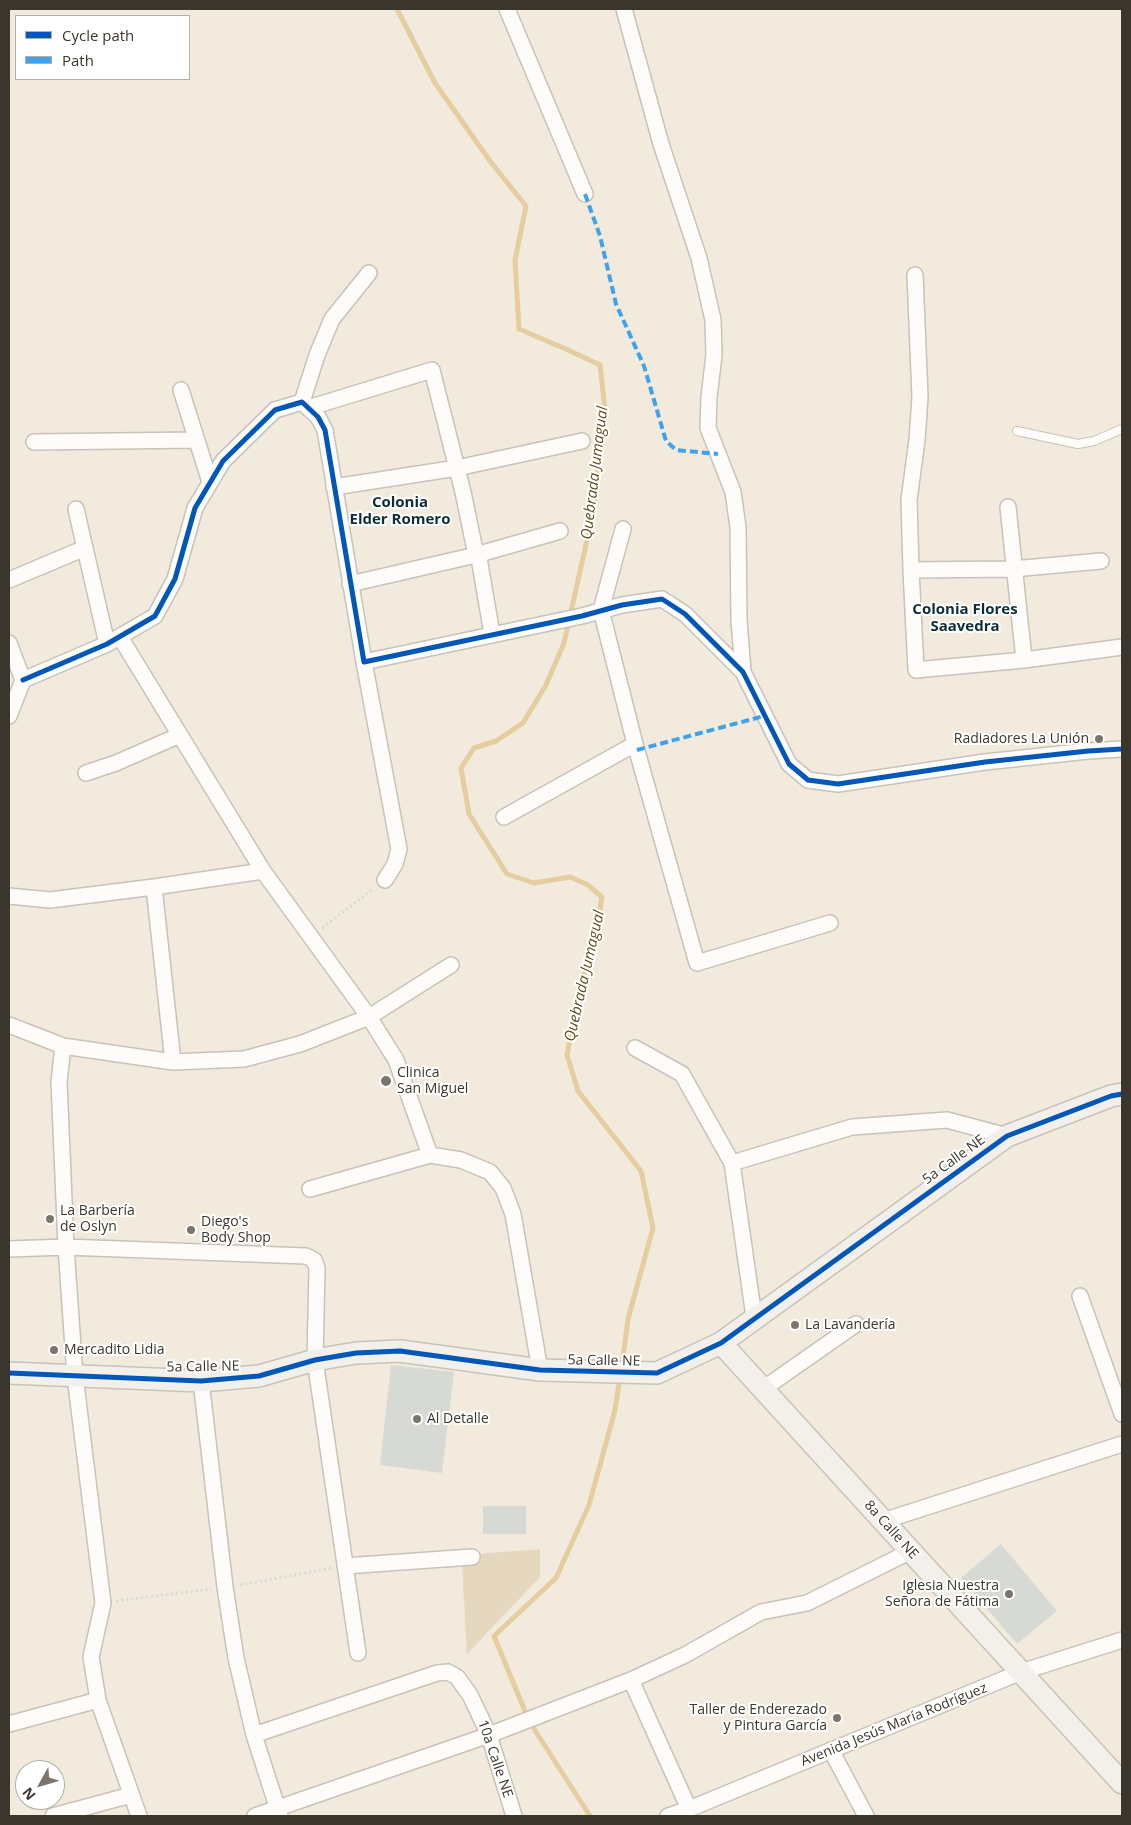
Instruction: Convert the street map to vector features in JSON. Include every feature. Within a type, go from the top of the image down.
[{"type":"street","points":[[507,9],[585,194]]},
{"type":"street","points":[[624,9],[661,144],[699,258],[712,320],[714,355],[709,397],[708,428],[733,492],[738,527],[739,620],[743,672]]},
{"type":"street","points":[[305,405],[317,354],[332,319],[370,273]]},
{"type":"street","points":[[916,275],[920,397],[917,440],[909,500],[916,670],[1024,660],[1122,647]]},
{"type":"street","points":[[23,680],[113,640],[155,616],[175,580],[195,508],[210,482],[223,461],[275,410],[305,405],[432,370],[457,468],[476,555],[479,558],[492,634]]},
{"type":"street","points":[[181,390],[210,482]]},
{"type":"street","points":[[305,405],[318,417],[324,430],[350,584],[399,849],[395,864],[386,880]]},
{"type":"street","points":[[34,442],[197,440]]},
{"type":"street","points":[[334,487],[457,468],[582,441]]},
{"type":"street","points":[[1008,507],[1024,660]]},
{"type":"street","points":[[76,509],[85,548],[113,640],[180,735],[263,871],[369,1017],[396,1060],[430,1155]]},
{"type":"street","points":[[624,529],[601,610],[635,744],[697,963],[830,923]]},
{"type":"street","points":[[350,584],[476,555],[560,531]]},
{"type":"street","points":[[9,580],[85,548]]},
{"type":"street","points":[[911,570],[1014,569],[1101,561]]},
{"type":"street","points":[[364,662],[555,620],[582,616],[622,605],[662,599],[685,614],[743,672],[789,764],[808,780],[838,784],[985,762],[1122,749]]},
{"type":"street","points":[[9,643],[23,680],[9,716]]},
{"type":"street","points":[[86,773],[116,763],[180,735]]},
{"type":"street","points":[[504,817],[635,744]]},
{"type":"street","points":[[9,896],[50,900],[154,888],[263,871]]},
{"type":"street","points":[[154,888],[173,1062]]},
{"type":"street","points":[[9,1026],[63,1046],[173,1062],[244,1058],[300,1044],[369,1017],[451,965]]},
{"type":"street","points":[[63,1046],[59,1082],[66,1247],[75,1376],[103,1603],[92,1656],[98,1700],[139,1816]]},
{"type":"street","points":[[635,1048],[682,1074],[732,1163],[754,1317]]},
{"type":"street","name":"5a Calle NE","points":[[9,1373],[201,1381],[259,1376],[315,1360],[356,1353],[400,1351],[540,1370],[657,1373],[721,1343],[754,1317],[1007,1136],[1111,1096],[1122,1094]]},
{"type":"street","points":[[732,1163],[852,1127],[947,1120],[1007,1136]]},
{"type":"street","points":[[310,1189],[430,1155],[462,1160],[490,1172],[503,1188],[513,1214],[540,1370]]},
{"type":"street","points":[[9,1250],[66,1247],[306,1256],[314,1260],[317,1268],[315,1360],[358,1653]]},
{"type":"street","points":[[1080,1296],[1122,1414]]},
{"type":"street","points":[[763,1389],[856,1324]]},
{"type":"street","name":"8a Calle NE","points":[[721,1343],[1122,1783]]},
{"type":"street","points":[[201,1381],[226,1594],[236,1658],[254,1735],[278,1813]]},
{"type":"street","points":[[883,1521],[1122,1444]]},
{"type":"street","points":[[255,1816],[278,1813],[519,1724],[630,1680],[685,1655],[762,1612],[807,1603],[911,1551]]},
{"type":"street","points":[[345,1566],[472,1557]]},
{"type":"street","name":"Avenida Jesús María Rodríguez","points":[[668,1816],[1021,1672],[1122,1640]]},
{"type":"street","name":"10a Calle NE","points":[[254,1735],[448,1672],[457,1677],[470,1695],[489,1735],[514,1816]]},
{"type":"street","points":[[630,1680],[689,1809]]},
{"type":"street","points":[[9,1724],[98,1700]]},
{"type":"street","points":[[831,1750],[866,1816]]},
{"type":"street","points":[[53,1816],[131,1795]]},
{"type":"lane","points":[[1018,431],[1078,444],[1094,441],[1122,429]]},
{"type":"path","points":[[311,936],[386,880]]},
{"type":"shaded area","points":[[540,1549],[540,1577],[467,1654],[462,1564],[478,1564],[477,1554]]},
{"type":"building","name":"Al Detalle","points":[[391,1365],[454,1372],[442,1473],[380,1465]]},
{"type":"building","points":[[483,1506],[526,1506],[526,1534],[483,1534]]},
{"type":"building","name":"Iglesia Nuestra Señora de Fátima","points":[[1001,1544],[1057,1611],[1017,1644],[961,1578]]},
{"type":"waterway","name":"Quebrada Jumagual","points":[[397,9],[435,83],[490,161],[526,206],[515,260],[519,329],[600,365],[605,409],[593,513],[564,643],[546,685],[523,723],[496,741],[474,748],[461,768],[469,814],[507,874],[534,883],[570,877],[588,885],[602,897],[597,929],[577,1000],[567,1055],[578,1091],[641,1171],[653,1228],[628,1319],[622,1366]]},
{"type":"waterway","name":"Quebrada Jumagual","points":[[590,1816],[529,1721],[494,1636],[556,1578],[589,1505],[615,1410],[620,1377]]},
{"type":"marked path","points":[[585,194],[600,236],[616,304],[644,366],[666,441],[676,450],[718,454]]},
{"type":"marked path","points":[[637,750],[764,716]]},
{"type":"cycle path","points":[[23,680],[107,644],[155,616],[175,579],[195,508],[223,461],[275,410],[302,402],[318,417],[325,430],[364,662],[582,616],[622,605],[662,599],[685,614],[743,672],[789,764],[808,780],[838,784],[985,762],[1122,749]]},
{"type":"cycle path","points":[[9,1373],[201,1381],[259,1376],[315,1360],[356,1353],[400,1351],[540,1370],[657,1373],[721,1343],[1007,1136],[1111,1096],[1122,1094]]},
{"type":"place","name":"Radiadores La Unión","points":[[1099,739]]},
{"type":"place","name":"Clinica San Miguel","points":[[386,1081]]},
{"type":"place","name":"La Barbería de Oslyn","points":[[50,1219]]},
{"type":"place","name":"Diego's Body Shop","points":[[191,1230]]},
{"type":"place","name":"La Lavandería","points":[[795,1325]]},
{"type":"place","name":"Mercadito Lidia","points":[[54,1350]]},
{"type":"place","name":"Al Detalle","points":[[417,1419]]},
{"type":"place","name":"Iglesia Nuestra Señora de Fátima","points":[[1009,1594]]},
{"type":"place","name":"Taller de Enderezado y Pintura García","points":[[837,1718]]},
{"type":"district","name":"Colonia Elder Romero","points":[[400,512]]},
{"type":"district","name":"Colonia Flores Saavedra","points":[[965,618]]}]
